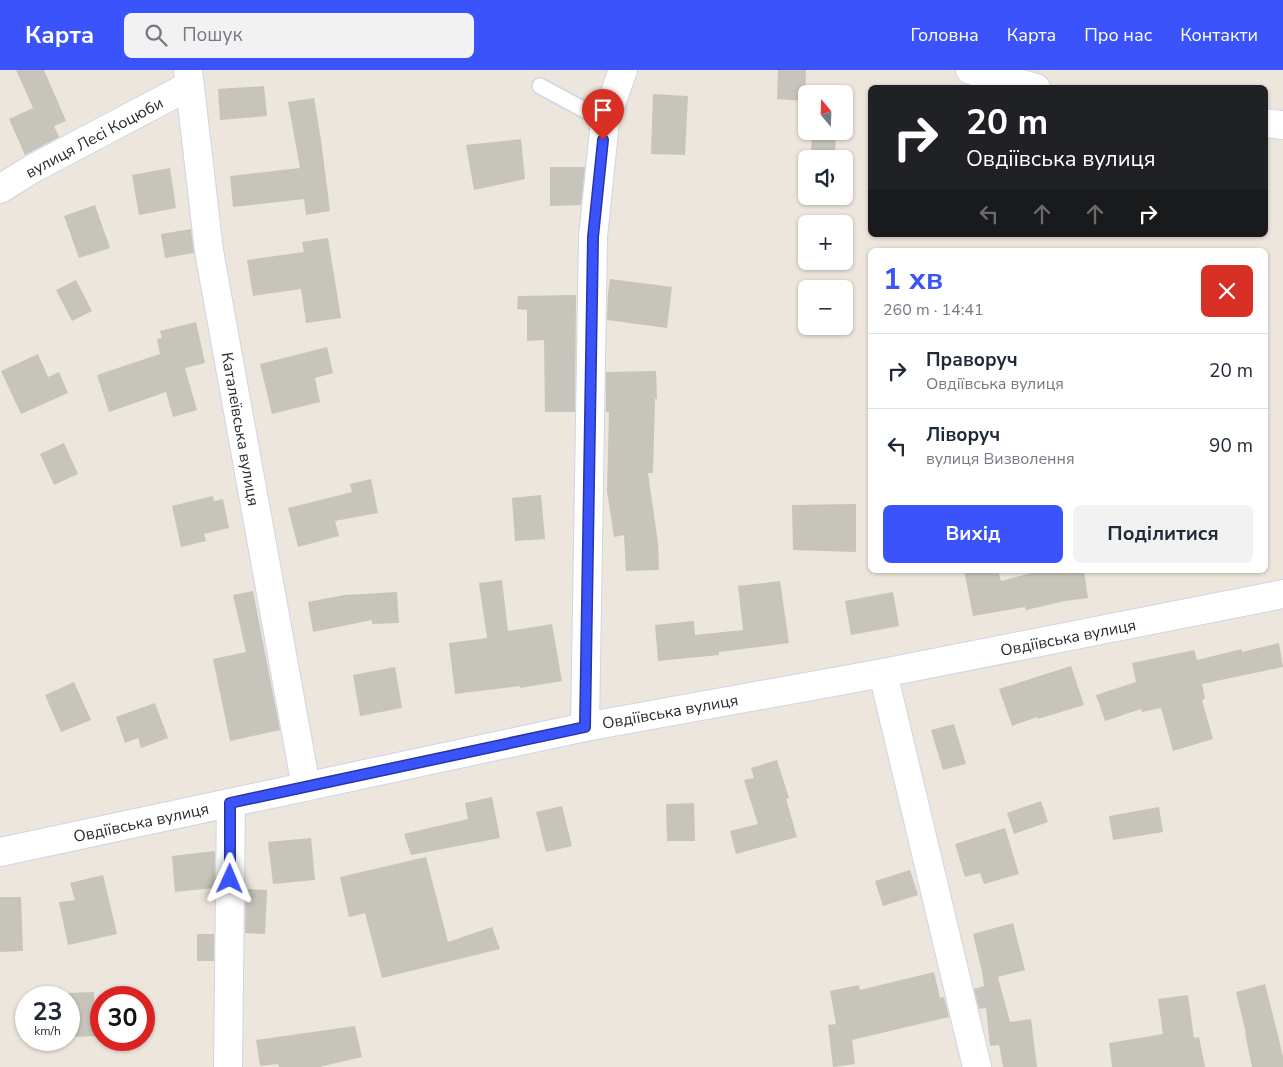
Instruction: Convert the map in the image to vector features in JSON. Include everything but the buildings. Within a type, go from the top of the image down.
[{"type":"street","points":[[585,727],[593,237],[606,121],[623,70]]},
{"type":"street","points":[[970,70],[1025,85]]},
{"type":"street","name":"вулиця Лесі Коцюби","points":[[0,189],[189,78]]},
{"type":"street","name":"Каталеївська вулиця","points":[[189,78],[209,251],[306,787]]},
{"type":"street","points":[[1268,123],[1283,125]]},
{"type":"street","name":"Овдіївська вулиця","points":[[0,852],[585,727],[883,673],[1283,594]]},
{"type":"street","points":[[883,673],[977,1067]]},
{"type":"street","points":[[228,1067],[230,803]]},
{"type":"lane","points":[[540,86],[606,121]]},
{"type":"route","points":[[230,879],[230,803],[585,727],[593,237],[603,140]]}]
